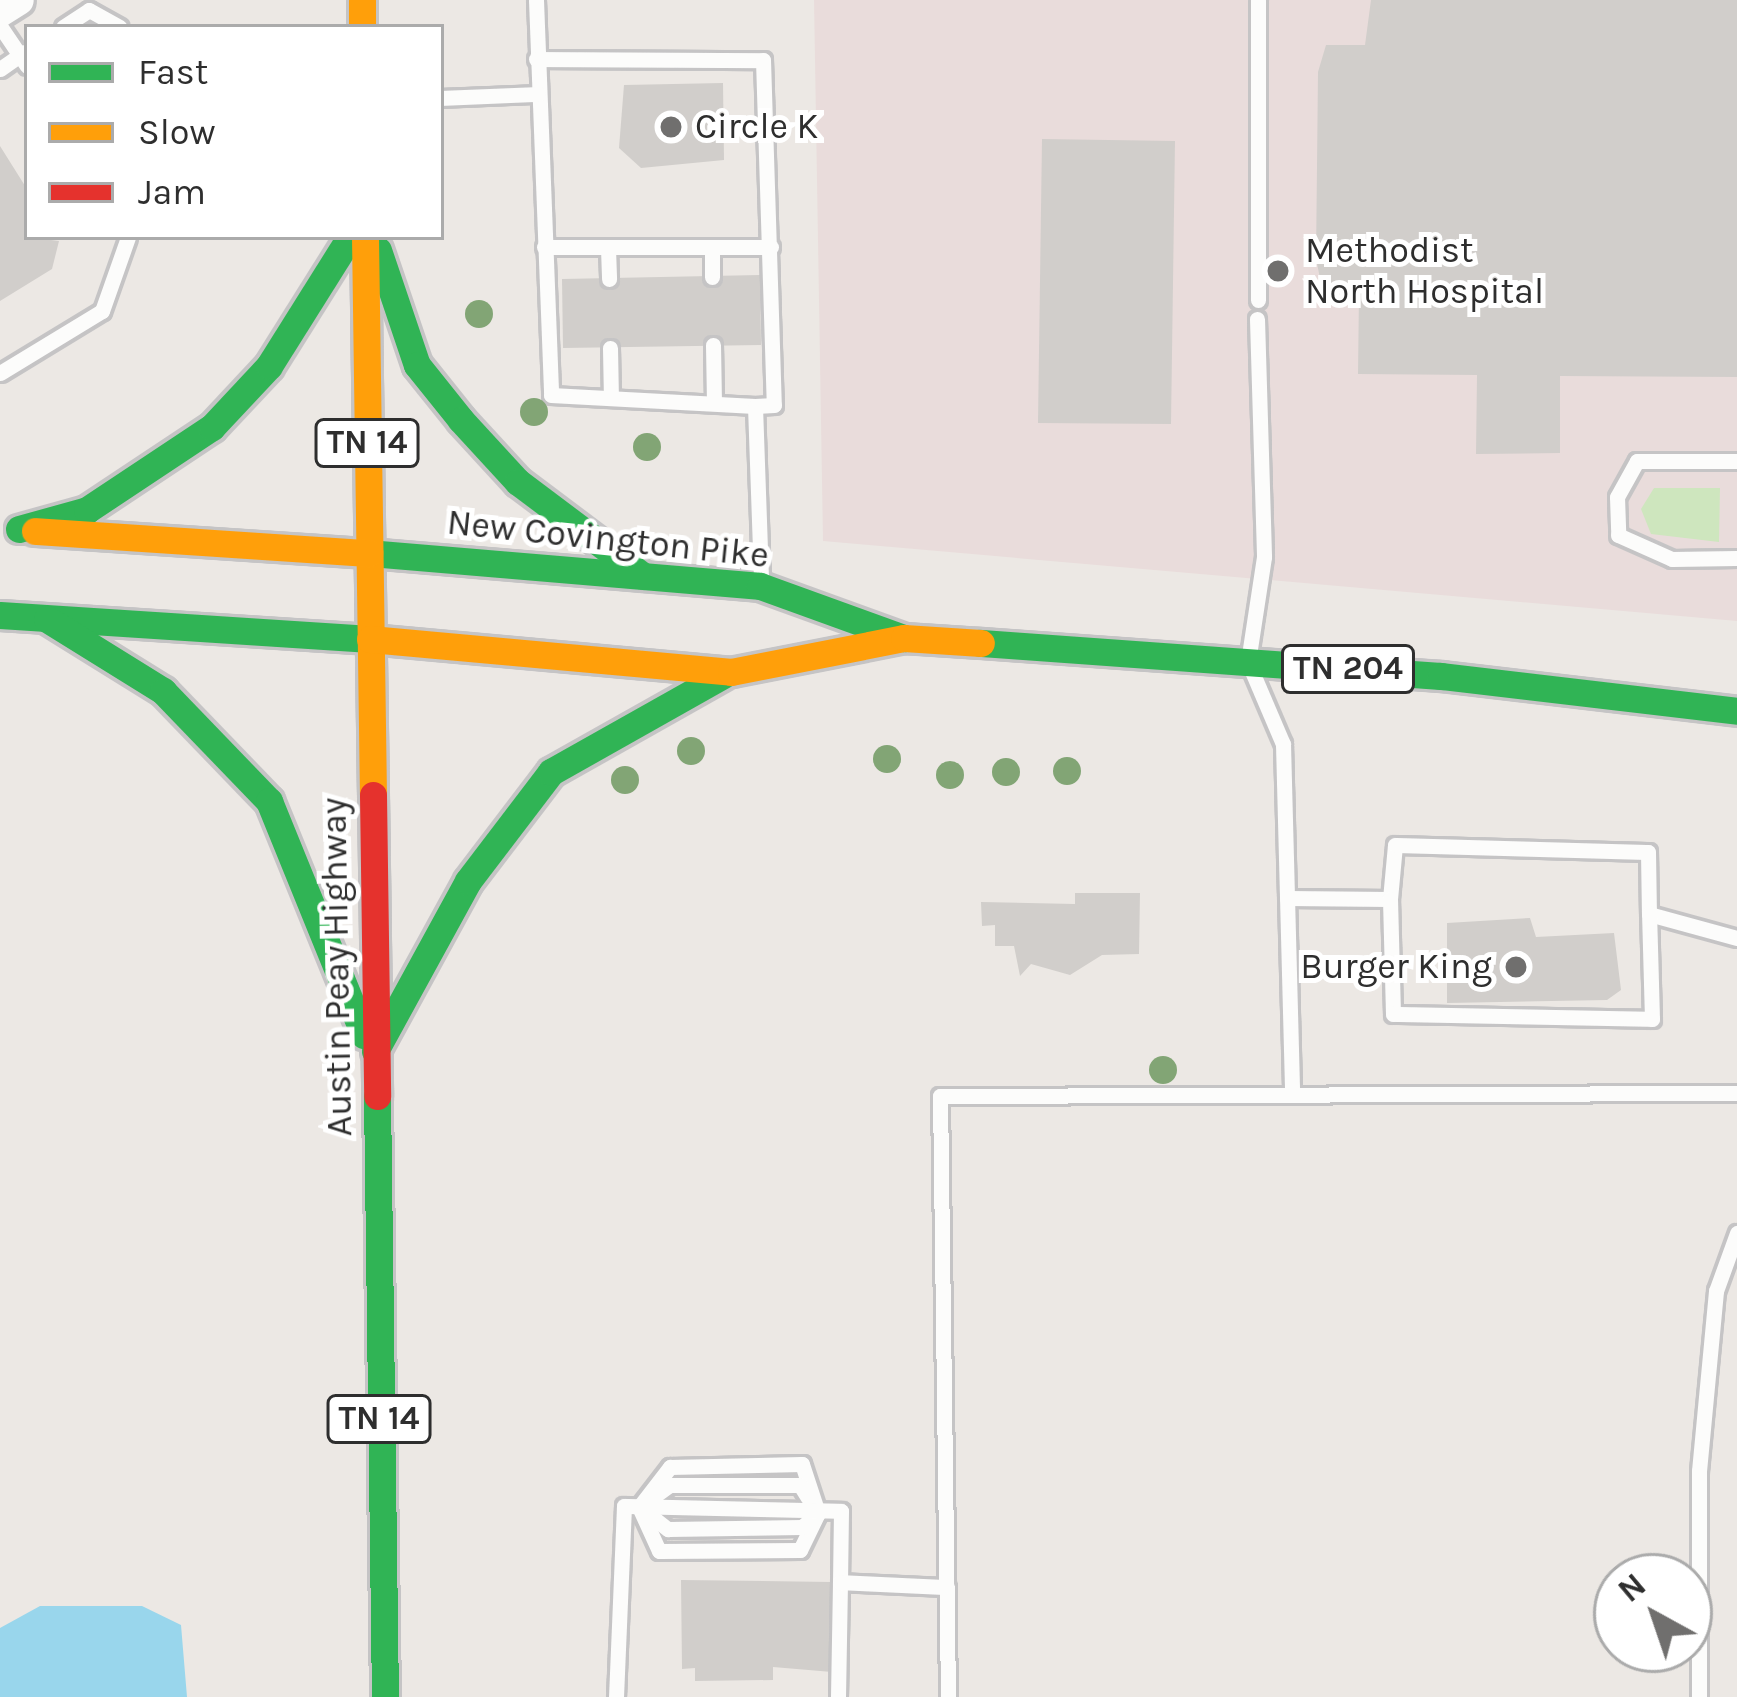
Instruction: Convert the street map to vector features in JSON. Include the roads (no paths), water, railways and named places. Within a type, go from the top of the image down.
[{"type":"main road","points":[[10,529],[87,510],[212,427],[269,366],[348,240]]},
{"type":"main road","name":"Austin Peay Highway","points":[[369,240],[373,1056],[385,1697]]},
{"type":"main road","points":[[370,240],[417,365],[518,482],[643,576]]},
{"type":"main road","name":"TN 204","points":[[10,529],[369,553]]},
{"type":"main road","name":"New Covington Pike","points":[[369,553],[760,586],[904,638]]},
{"type":"main road","name":"TN 204","points":[[0,615],[370,639]]},
{"type":"main road","points":[[47,619],[163,692],[269,801],[373,1056]]},
{"type":"main road","name":"New Covington Pike","points":[[370,639],[731,672],[904,638],[1248,662],[1737,711]]},
{"type":"main road","points":[[373,1056],[468,880],[551,772],[731,672]]},
{"type":"street","points":[[0,12],[19,0]]},
{"type":"lane","points":[[536,0],[536,59],[551,395],[774,405],[763,60],[536,59]]},
{"type":"lane","points":[[1258,0],[1258,300]]},
{"type":"lane","points":[[68,24],[89,10],[115,24]]},
{"type":"lane","points":[[0,26],[24,56]]},
{"type":"lane","points":[[444,98],[538,94]]},
{"type":"lane","points":[[0,373],[102,311],[127,240]]},
{"type":"lane","points":[[544,248],[771,248]]},
{"type":"lane","points":[[608,248],[609,279]]},
{"type":"lane","points":[[712,248],[712,277]]},
{"type":"lane","points":[[1257,319],[1264,557],[1248,662],[1282,744],[1292,1095]]},
{"type":"lane","points":[[713,345],[714,402]]},
{"type":"lane","points":[[610,348],[610,398]]},
{"type":"lane","points":[[755,406],[760,586]]},
{"type":"lane","points":[[1737,461],[1637,461],[1617,497],[1618,535],[1672,560],[1737,558]]},
{"type":"lane","points":[[1395,845],[1648,853],[1652,1018],[1393,1014],[1390,899],[1395,845]]},
{"type":"lane","points":[[1287,898],[1390,899]]},
{"type":"lane","points":[[1649,914],[1737,938]]},
{"type":"lane","points":[[948,1697],[940,1096],[1737,1093]]},
{"type":"lane","points":[[1699,1697],[1701,1451],[1716,1291],[1737,1233]]},
{"type":"lane","points":[[802,1463],[818,1514],[800,1550],[658,1551],[639,1507],[670,1467],[802,1463]]},
{"type":"lane","points":[[616,1697],[623,1506],[841,1511],[838,1697]]},
{"type":"lane","points":[[840,1582],[946,1588]]},
{"type":"water","points":[[40,1606],[142,1606],[181,1625],[187,1697],[0,1697],[0,1628]]},
{"type":"place","name":"Circle K","points":[[671,127]]},
{"type":"place","name":"Methodist North Hospital","points":[[1278,271]]},
{"type":"place","name":"Burger King","points":[[1516,967]]}]
